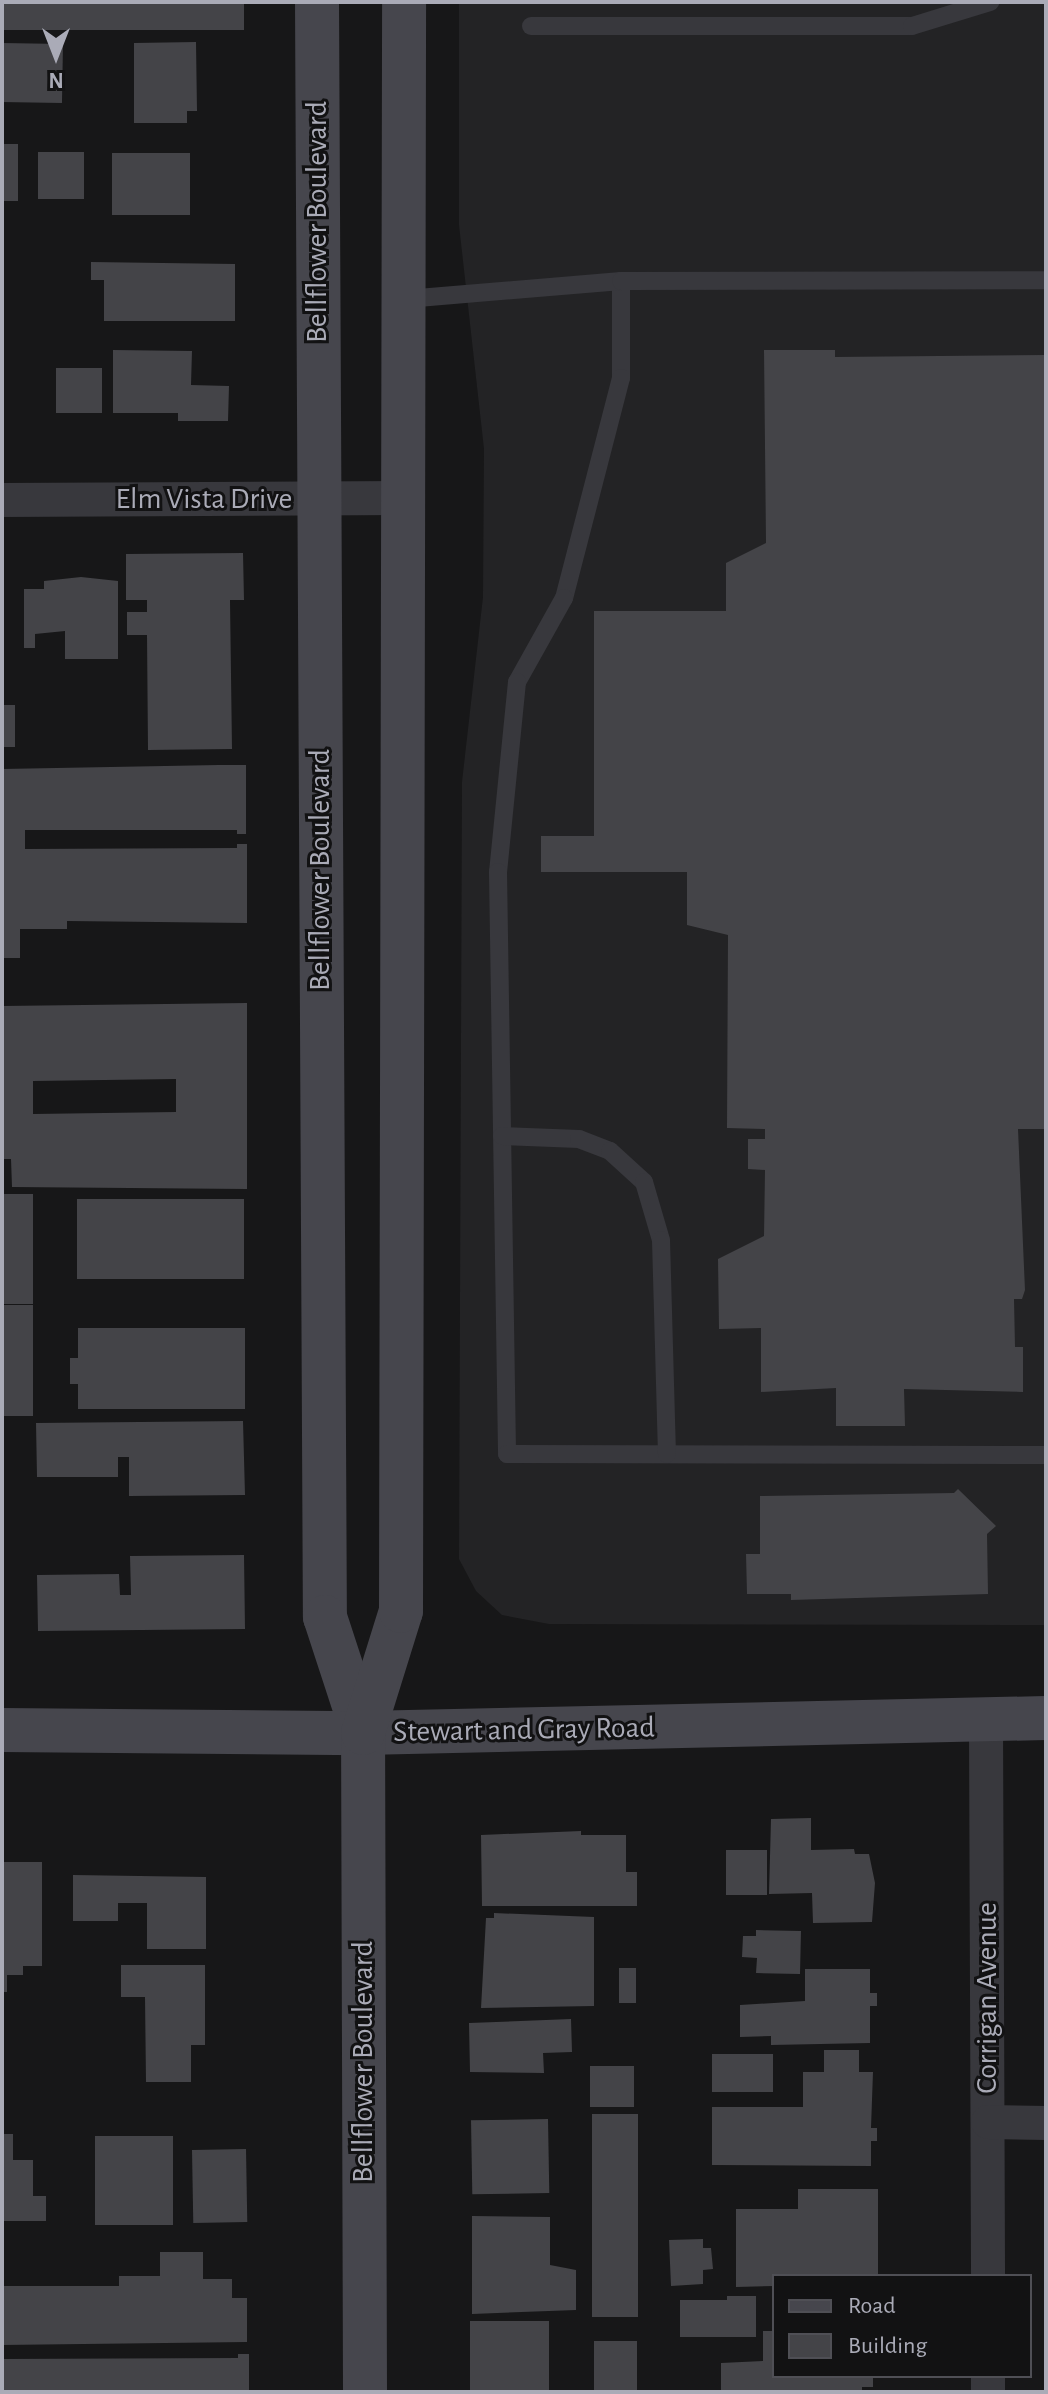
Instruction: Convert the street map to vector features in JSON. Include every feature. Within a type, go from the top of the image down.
[{"type":"main road","name":"Bellflower Boulevard","points":[[317,2],[325,1617],[363,1733]]},
{"type":"main road","name":"Bellflower Boulevard","points":[[365,2392],[363,1733],[401,1611],[407,498],[404,2]]},
{"type":"main road","name":"Stewart and Gray Road","points":[[2,1730],[363,1733],[1046,1718]]},
{"type":"street","name":"Elm Vista Drive","points":[[2,500],[407,498]]},
{"type":"street","name":"Corrigan Avenue","points":[[986,1721],[988,2274]]},
{"type":"street","points":[[988,2122],[1046,2123]]},
{"type":"lane","points":[[531,26],[912,26],[990,2]]},
{"type":"lane","points":[[406,299],[621,281],[1046,280]]},
{"type":"lane","points":[[621,281],[621,378],[610,422],[564,598],[517,682],[498,872],[507,1454],[1046,1455]]},
{"type":"lane","points":[[502,1136],[579,1139],[610,1151],[644,1182],[661,1240],[667,1454]]},
{"type":"shaded area","points":[[459,2],[1046,2],[1046,1625],[549,1624],[502,1615],[476,1591],[459,1559],[462,782],[483,597],[484,449],[459,225]]},
{"type":"building","points":[[2,2],[244,2],[244,30],[2,30]]},
{"type":"building","points":[[196,42],[197,111],[187,111],[187,123],[134,123],[134,43]]},
{"type":"building","points":[[2,43],[63,44],[62,103],[2,102]]},
{"type":"building","points":[[2,144],[18,144],[18,201],[2,201]]},
{"type":"building","points":[[38,152],[84,152],[84,199],[38,199]]},
{"type":"building","points":[[112,153],[190,153],[190,215],[112,215]]},
{"type":"building","points":[[91,262],[235,264],[235,321],[104,321],[104,280],[91,280]]},
{"type":"building","points":[[113,350],[192,351],[191,385],[229,386],[228,421],[178,421],[178,413],[113,413]]},
{"type":"building","points":[[764,350],[835,350],[835,357],[1046,355],[1046,1129],[1018,1129],[1025,1290],[1022,1299],[1014,1299],[1015,1347],[1023,1347],[1023,1392],[904,1389],[905,1426],[836,1426],[836,1388],[761,1392],[761,1328],[719,1329],[718,1259],[764,1236],[765,1170],[748,1169],[748,1139],[765,1139],[765,1129],[727,1128],[728,935],[687,925],[687,872],[541,872],[541,836],[594,836],[594,611],[726,611],[726,563],[766,543]]},
{"type":"building","points":[[56,368],[102,368],[102,413],[56,413]]},
{"type":"building","points":[[243,553],[244,600],[230,600],[232,749],[148,750],[147,635],[127,635],[127,612],[147,612],[147,600],[126,600],[126,554]]},
{"type":"building","points":[[81,577],[118,581],[118,659],[65,659],[65,631],[35,634],[35,648],[24,648],[24,589],[44,589],[44,581]]},
{"type":"building","points":[[2,705],[15,705],[15,747],[2,747]]},
{"type":"building","points":[[246,765],[246,834],[237,834],[237,830],[25,830],[25,849],[237,848],[237,844],[247,844],[247,923],[67,921],[67,929],[20,929],[20,958],[2,958],[2,769]]},
{"type":"building","points":[[247,1003],[247,1189],[12,1187],[11,1159],[2,1159],[2,1006]],"holes":[[[176,1079],[176,1112],[33,1114],[33,1081]]]},
{"type":"building","points":[[2,1194],[33,1194],[33,1304],[2,1304]]},
{"type":"building","points":[[77,1199],[244,1199],[244,1279],[77,1279]]},
{"type":"building","points":[[2,1305],[33,1305],[33,1416],[2,1416]]},
{"type":"building","points":[[78,1328],[245,1328],[245,1409],[78,1409],[78,1384],[70,1384],[70,1358],[78,1358]]},
{"type":"building","points":[[243,1421],[245,1495],[129,1496],[129,1457],[118,1457],[118,1477],[37,1477],[36,1423]]},
{"type":"building","points":[[958,1489],[996,1526],[987,1534],[988,1594],[791,1600],[791,1594],[747,1594],[746,1554],[760,1554],[760,1496],[954,1493]]},
{"type":"building","points":[[244,1555],[245,1629],[38,1631],[37,1575],[119,1574],[120,1595],[131,1595],[130,1556]]},
{"type":"building","points":[[811,1818],[811,1850],[854,1849],[855,1854],[869,1854],[875,1883],[872,1922],[813,1923],[812,1893],[769,1894],[771,1819]]},
{"type":"building","points":[[581,1831],[581,1835],[626,1835],[626,1872],[637,1872],[637,1906],[482,1906],[481,1835]]},
{"type":"building","points":[[726,1850],[767,1850],[767,1895],[726,1895]]},
{"type":"building","points":[[2,1862],[42,1862],[42,1966],[23,1966],[23,1975],[7,1975],[7,1992],[2,1992]]},
{"type":"building","points":[[73,1875],[206,1877],[206,1949],[147,1949],[147,1903],[118,1903],[118,1921],[73,1921]]},
{"type":"building","points":[[494,1913],[594,1917],[594,2006],[481,2008],[486,1918],[494,1918]]},
{"type":"building","points":[[756,1930],[801,1931],[800,1974],[756,1973],[757,1958],[742,1957],[743,1936],[756,1936]]},
{"type":"building","points":[[121,1965],[205,1965],[205,2045],[191,2045],[191,2082],[146,2082],[145,1997],[121,1997]]},
{"type":"building","points":[[619,1968],[636,1968],[636,2003],[619,2003]]},
{"type":"building","points":[[805,1969],[870,1969],[870,1993],[877,1993],[877,2006],[870,2006],[870,2043],[771,2045],[771,2036],[740,2037],[740,2005],[805,2001]]},
{"type":"building","points":[[571,2019],[572,2052],[543,2053],[544,2073],[470,2072],[469,2023]]},
{"type":"building","points":[[824,2050],[859,2050],[859,2072],[873,2072],[871,2128],[877,2128],[877,2141],[871,2141],[871,2166],[712,2165],[712,2107],[803,2107],[803,2072],[824,2072]]},
{"type":"building","points":[[712,2054],[773,2054],[773,2092],[712,2092]]},
{"type":"building","points":[[590,2066],[634,2066],[634,2107],[590,2107]]},
{"type":"building","points":[[592,2114],[638,2114],[638,2317],[592,2317]]},
{"type":"building","points":[[548,2119],[549,2193],[472,2194],[471,2120]]},
{"type":"building","points":[[2,2134],[13,2134],[13,2160],[33,2160],[33,2196],[46,2196],[46,2221],[2,2221]]},
{"type":"building","points":[[95,2136],[173,2136],[173,2225],[95,2225]]},
{"type":"building","points":[[246,2149],[247,2222],[193,2223],[192,2150]]},
{"type":"building","points":[[798,2189],[878,2189],[878,2274],[772,2274],[772,2286],[736,2287],[736,2209],[798,2209]]},
{"type":"building","points":[[472,2216],[550,2217],[550,2265],[576,2270],[576,2310],[472,2314]]},
{"type":"building","points":[[703,2239],[703,2248],[711,2248],[713,2269],[703,2270],[703,2284],[671,2286],[669,2240]]},
{"type":"building","points":[[160,2252],[203,2252],[203,2279],[232,2279],[232,2298],[247,2298],[247,2342],[2,2345],[2,2286],[119,2286],[119,2276],[160,2276]]},
{"type":"building","points":[[727,2296],[756,2296],[756,2337],[680,2337],[680,2300],[727,2300]]},
{"type":"building","points":[[470,2321],[549,2321],[549,2392],[470,2392]]},
{"type":"building","points":[[763,2331],[772,2331],[772,2378],[873,2378],[873,2387],[862,2387],[862,2392],[721,2392],[721,2363],[763,2361]]},
{"type":"building","points":[[594,2341],[637,2341],[637,2392],[594,2392]]},
{"type":"building","points":[[238,2354],[249,2354],[249,2392],[2,2392],[2,2359],[238,2358]]}]
